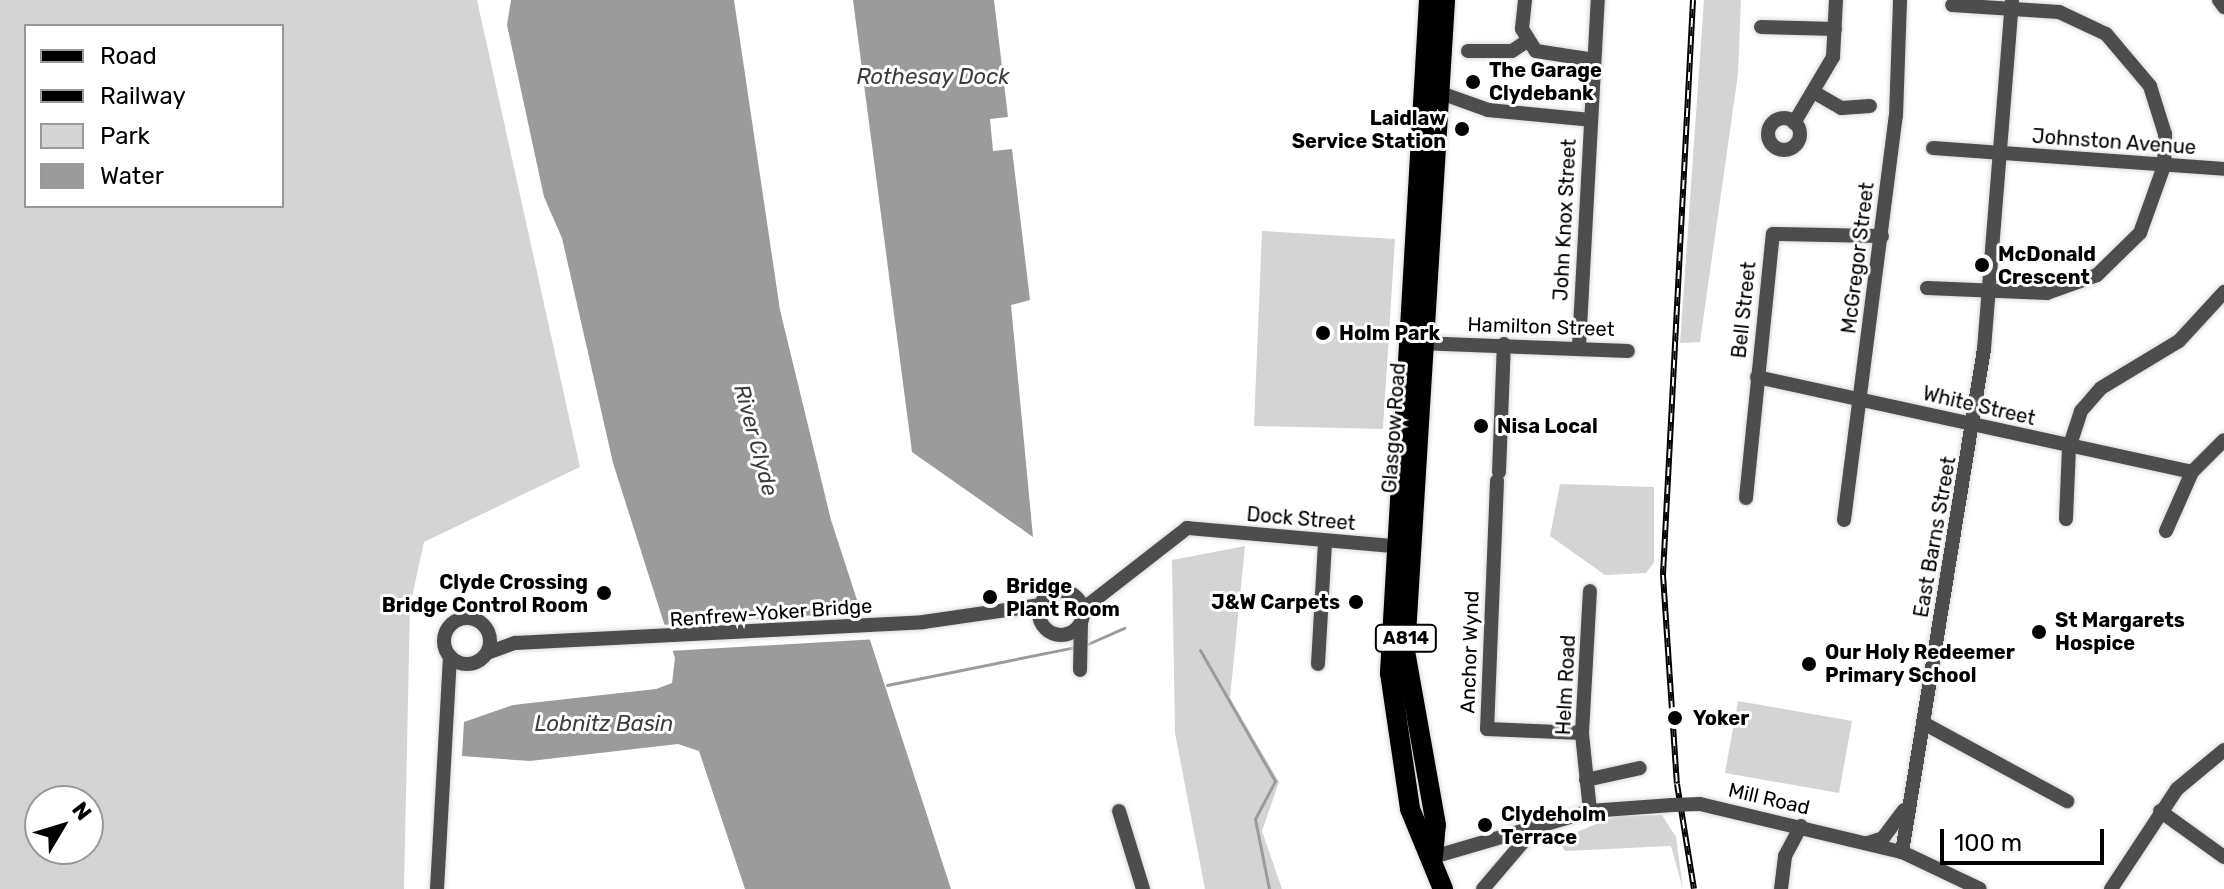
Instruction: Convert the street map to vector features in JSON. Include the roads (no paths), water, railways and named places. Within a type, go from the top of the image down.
[{"type":"main road","name":"Glasgow Road","points":[[1429,0],[1415,343],[1391,692],[1417,832],[1433,857]]},
{"type":"main road","name":"Glasgow Road","points":[[1415,343],[1445,0]]},
{"type":"main road","name":"Glasgow Road","points":[[1402,547],[1407,673],[1436,825],[1433,857]]},
{"type":"main road","name":"A814","points":[[1433,857],[1443,889]]},
{"type":"street","points":[[1525,0],[1526,42]]},
{"type":"street","name":"John Knox Street","points":[[1579,346],[1598,0]]},
{"type":"street","points":[[1794,123],[1817,94],[1833,57],[1836,0]]},
{"type":"street","name":"McGregor Street","points":[[1844,520],[1882,236],[1900,0]]},
{"type":"street","points":[[2219,0],[2224,7]]},
{"type":"street","points":[[1927,288],[2047,293],[2097,275],[2140,233],[2164,166],[2160,111],[2125,50],[2059,12],[2012,4],[1952,5]]},
{"type":"street","name":"East Barns Street","points":[[1902,852],[1974,425],[1989,292],[2012,4]]},
{"type":"street","points":[[1761,27],[1835,29]]},
{"type":"street","points":[[1468,51],[1512,51],[1526,42]]},
{"type":"street","points":[[1526,42],[1545,56],[1594,60]]},
{"type":"street","points":[[1438,92],[1488,110],[1591,120]]},
{"type":"street","points":[[1817,94],[1841,108],[1870,106]]},
{"type":"street","points":[[1933,148],[2001,153]]},
{"type":"street","name":"Johnston Avenue","points":[[2001,153],[2224,169]]},
{"type":"street","name":"Bell Street","points":[[1746,498],[1773,234],[1882,236]]},
{"type":"street","points":[[2066,519],[2069,448],[2081,411],[2101,388],[2179,341],[2224,292]]},
{"type":"street","name":"Hamilton Street","points":[[1415,343],[1579,346],[1628,351]]},
{"type":"street","name":"Anchor Wynd","points":[[1504,344],[1487,729],[1582,733]]},
{"type":"street","name":"White Street","points":[[1757,377],[2069,448],[2192,472]]},
{"type":"street","points":[[2166,531],[2192,472],[2224,440]]},
{"type":"street","name":"Dock Street","points":[[1103,588],[1187,528],[1325,543],[1402,547]]},
{"type":"street","points":[[1318,664],[1325,543]]},
{"type":"street","points":[[1011,613],[1041,605],[1056,591],[1074,594],[1103,588]]},
{"type":"street","points":[[1061,635],[1082,617],[1103,588]]},
{"type":"street","name":"Helm Road","points":[[1590,591],[1582,733],[1590,811]]},
{"type":"street","points":[[1011,613],[1041,622],[1061,635],[1080,670],[1082,617],[1074,594]]},
{"type":"street","points":[[1041,605],[1041,622]]},
{"type":"street","name":"Renfrew-Yoker Bridge","points":[[515,643],[621,643],[1011,613]]},
{"type":"street","points":[[437,889],[441,739],[451,691],[450,656],[445,635],[453,623],[474,619],[489,635],[515,643]]},
{"type":"street","points":[[487,653],[489,635]]},
{"type":"street","points":[[451,691],[472,663],[487,653],[515,643]]},
{"type":"street","points":[[450,656],[472,663]]},
{"type":"street","points":[[1925,724],[2067,801]]},
{"type":"street","points":[[2111,889],[2160,811],[2224,750]]},
{"type":"street","points":[[1586,780],[1640,768]]},
{"type":"street","name":"East Barns Street","points":[[1866,843],[1896,826],[1913,787]]},
{"type":"street","name":"Mill Road","points":[[1433,857],[1590,811],[1700,804],[1902,852],[1980,889]]},
{"type":"street","points":[[1119,811],[1143,889]]},
{"type":"street","points":[[2160,811],[2224,857]]},
{"type":"street","points":[[1483,889],[1541,824]]},
{"type":"street","points":[[1781,889],[1785,856],[1801,826]]},
{"type":"water","points":[[511,0],[734,0],[780,310],[831,520],[951,889],[745,889],[699,751],[678,744],[530,761],[462,756],[464,722],[513,705],[656,689],[672,683],[675,658],[613,463],[562,238],[544,197],[507,25]]},
{"type":"water","name":"Rothesay Dock","points":[[853,0],[994,0],[1008,117],[990,119],[993,151],[1012,149],[1030,300],[1011,305],[1033,537],[912,452]]},
{"type":"waterway","points":[[1083,646],[1124,628]]},
{"type":"waterway","points":[[887,685],[1076,647]]},
{"type":"waterway","points":[[1200,650],[1275,781],[1255,819],[1269,889]]},
{"type":"railway","points":[[1693,0],[1663,575],[1677,784],[1694,889]]},
{"type":"place","name":"The Garage Clydebank","points":[[1473,82]]},
{"type":"place","name":"Laidlaw Service Station","points":[[1462,129]]},
{"type":"place","name":"McDonald Crescent","points":[[1982,265]]},
{"type":"place","name":"Holm Park","points":[[1323,333]]},
{"type":"place","name":"Nisa Local","points":[[1481,426]]},
{"type":"place","name":"Clyde Crossing Bridge Control Room","points":[[604,593]]},
{"type":"place","name":"Bridge Plant Room","points":[[990,597]]},
{"type":"place","name":"J&W Carpets","points":[[1356,602]]},
{"type":"place","name":"St Margarets Hospice","points":[[2039,632]]},
{"type":"place","name":"Our Holy Redeemer Primary School","points":[[1809,664]]},
{"type":"place","name":"Yoker","points":[[1675,718]]},
{"type":"place","name":"Clydeholm Terrace","points":[[1485,825]]},
{"type":"water label","name":"River Clyde","points":[[756,440]]},
{"type":"water label","name":"Lobnitz Basin","points":[[604,724]]}]
